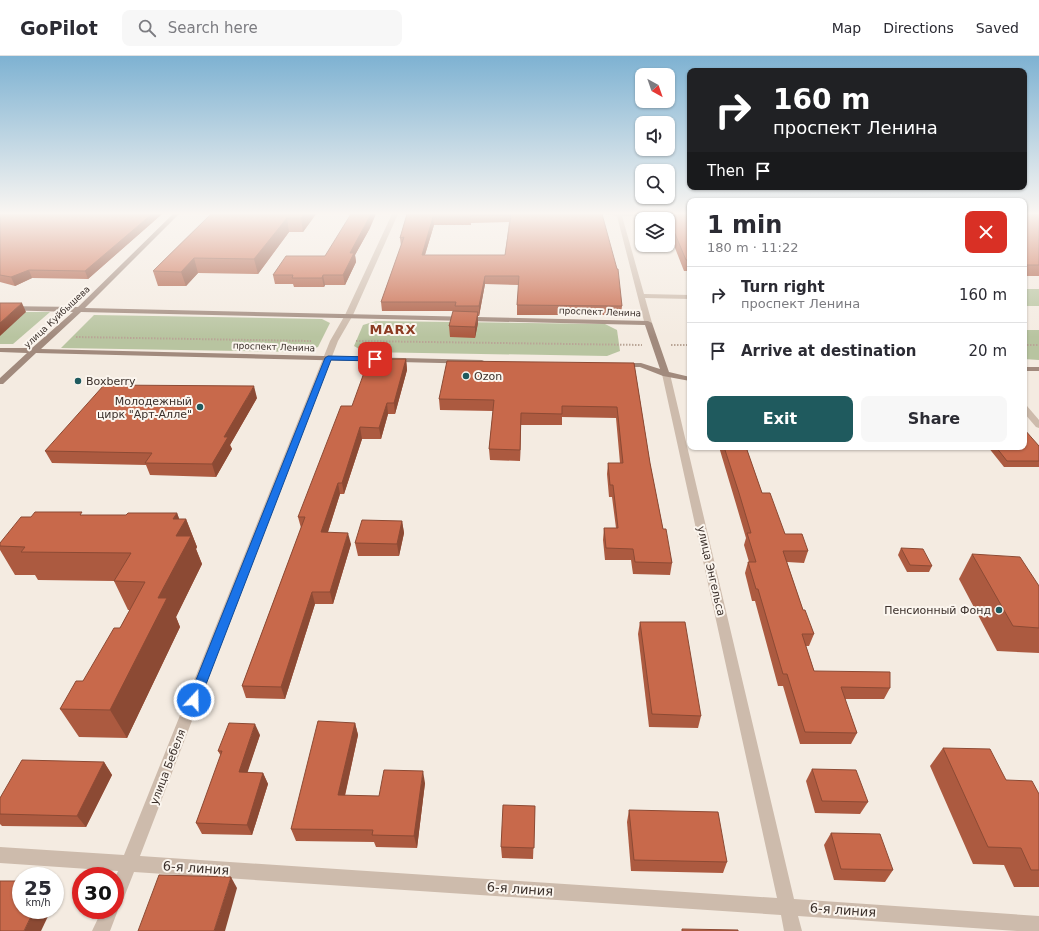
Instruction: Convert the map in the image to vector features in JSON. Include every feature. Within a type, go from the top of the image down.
[{"type":"street","name":"улица Куйбышева","points":[[0,382],[79,310],[135,255]]},
{"type":"street","name":"улица Бебеля","points":[[124,878],[334,341],[349,314],[376,255]]},
{"type":"street","name":"улица Энгельса","points":[[630,255],[648,323],[666,374],[793,931]]},
{"type":"street","points":[[641,296],[687,297]]},
{"type":"street","name":"проспект Ленина","points":[[0,308],[349,314],[648,323]]},
{"type":"street","name":"проспект Ленина","points":[[0,350],[488,362]]},
{"type":"street","points":[[614,365],[641,365],[666,374],[687,378]]},
{"type":"street","points":[[1027,368],[1039,369]]},
{"type":"street","points":[[1027,411],[1039,425]]},
{"type":"street","name":"6-я линия","points":[[0,855],[787,906],[1039,924]]},
{"type":"street","points":[[101,931],[106,919]]},
{"type":"path","points":[[76,337],[311,341]]},
{"type":"path","points":[[356,341],[687,345]]},
{"type":"path","points":[[1027,345],[1039,345]]},
{"type":"green space","points":[[1027,289],[1039,289],[1039,306],[1027,306]]},
{"type":"green space","points":[[0,312],[50,312],[13,344],[0,344]]},
{"type":"green space","points":[[94,315],[322,319],[330,323],[318,347],[304,352],[61,348]]},
{"type":"green space","points":[[376,321],[605,324],[617,330],[620,351],[607,356],[364,352],[354,346],[363,325]]},
{"type":"green space","points":[[1027,330],[1039,330],[1039,360],[1027,359]]},
{"type":"building","points":[[0,255],[104,255],[85,271],[29,270],[11,277],[0,275]]},
{"type":"building","points":[[169,255],[257,255],[254,259],[194,258],[181,272],[153,271]]},
{"type":"building","points":[[353,255],[343,275],[323,275],[322,278],[292,278],[293,275],[273,275],[286,256]]},
{"type":"building","points":[[398,255],[613,255],[618,269],[622,306],[517,305],[519,276],[485,276],[479,306],[455,306],[456,302],[381,302]]},
{"type":"building","points":[[684,255],[687,255],[686,260]]},
{"type":"building","points":[[1027,255],[1039,255],[1039,265],[1027,265]]},
{"type":"building","points":[[0,303],[22,303],[0,323]]},
{"type":"building","points":[[453,311],[478,312],[475,327],[449,326]]},
{"type":"building","points":[[369,359],[406,359],[394,403],[387,403],[379,428],[360,427],[342,483],[338,483],[321,532],[348,533],[330,592],[312,592],[281,687],[242,686],[305,517],[298,517],[341,406],[352,406]]},
{"type":"building","points":[[447,361],[634,363],[650,463],[663,529],[666,529],[672,563],[635,562],[633,549],[606,548],[604,528],[618,528],[613,485],[610,485],[608,463],[623,463],[617,407],[562,406],[562,414],[521,413],[520,450],[489,449],[494,400],[439,399]]},
{"type":"building","points":[[104,385],[254,386],[224,437],[228,437],[212,464],[145,463],[152,453],[45,451]]},
{"type":"building","points":[[1027,432],[1039,446],[1039,461],[1007,461],[998,450],[1027,450]]},
{"type":"building","points":[[725,450],[747,450],[762,493],[770,493],[785,534],[802,534],[808,551],[783,551],[803,610],[805,610],[814,634],[802,634],[814,671],[890,672],[890,688],[841,687],[857,733],[805,732],[787,674],[783,674],[758,589],[756,589],[748,562],[756,562],[747,533],[751,533]]},
{"type":"building","points":[[35,512],[82,512],[80,515],[177,513],[173,519],[186,519],[176,536],[191,536],[158,598],[167,598],[110,710],[60,709],[76,681],[83,681],[114,628],[120,628],[145,582],[114,581],[131,553],[21,552],[25,547],[0,546],[0,543],[21,517],[31,517]]},
{"type":"building","points":[[362,520],[402,521],[397,544],[355,543]]},
{"type":"building","points":[[901,548],[923,549],[932,566],[910,565]]},
{"type":"building","points":[[972,554],[1020,557],[1039,586],[1039,628],[1013,626]]},
{"type":"building","points":[[640,622],[685,622],[701,716],[652,714]]},
{"type":"building","points":[[318,721],[355,723],[338,795],[379,796],[384,770],[423,771],[414,836],[372,835],[373,830],[291,829]]},
{"type":"building","points":[[229,723],[255,724],[239,772],[263,773],[247,825],[196,823],[222,751],[218,751]]},
{"type":"building","points":[[943,748],[990,749],[1006,780],[1032,781],[1039,794],[1039,870],[1031,870],[1021,848],[988,847]]},
{"type":"building","points":[[22,760],[104,762],[77,816],[0,814],[0,798]]},
{"type":"building","points":[[812,769],[856,770],[868,802],[822,801]]},
{"type":"building","points":[[503,805],[535,806],[534,848],[501,847]]},
{"type":"building","points":[[629,810],[718,812],[727,862],[634,860]]},
{"type":"building","points":[[831,833],[880,834],[893,870],[841,869]]},
{"type":"building","points":[[159,875],[231,877],[214,931],[138,931]]},
{"type":"building","points":[[0,881],[12,881],[12,919],[30,919],[24,931],[0,931]]},
{"type":"building","points":[[682,929],[738,930],[738,931],[682,931]]},
{"type":"place","name":"Ozon","points":[[466,376]]},
{"type":"place","name":"Boxberry","points":[[78,381]]},
{"type":"place","name":"Молодежный цирк \"Арт-Алле\"","points":[[200,407]]},
{"type":"place","name":"Пенсионный Фонд","points":[[999,610]]},
{"type":"district","name":"MARX","points":[[393,329]]},
{"type":"route","points":[[194,700],[328,358],[375,359]]}]
